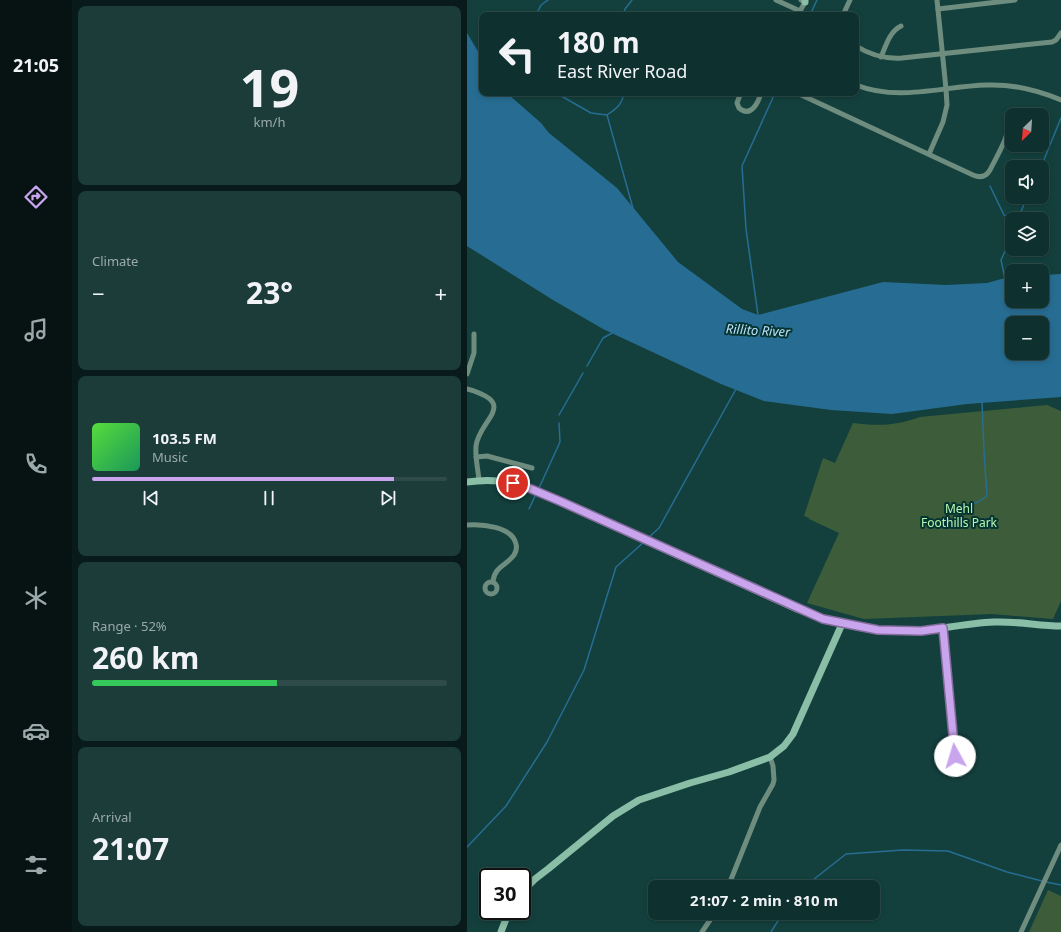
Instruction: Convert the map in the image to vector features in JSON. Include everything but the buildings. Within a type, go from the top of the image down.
[{"type":"street","points":[[776,0],[797,12]]},
{"type":"street","points":[[844,12],[850,0]]},
{"type":"street","points":[[929,154],[945,116],[947,105],[937,0]]},
{"type":"street","points":[[937,8],[1015,0]]},
{"type":"street","points":[[799,12],[803,1]]},
{"type":"street","points":[[881,57],[891,35],[901,26]]},
{"type":"street","points":[[859,48],[868,53],[881,57],[902,58],[1047,42],[1056,40],[1061,34]]},
{"type":"street","points":[[859,86],[877,91],[893,93],[907,93],[981,85],[1007,86],[1034,91],[1061,100]]},
{"type":"street","points":[[740,96],[737,103],[739,108],[747,112],[755,108],[760,96]]},
{"type":"street","points":[[803,96],[980,177],[990,170],[1005,138]]},
{"type":"street","points":[[467,374],[474,353],[474,334]]},
{"type":"street","points":[[467,389],[483,393],[490,400],[494,408],[479,435],[476,446],[479,480]]},
{"type":"street","points":[[476,456],[487,456],[532,468]]},
{"type":"street","points":[[467,482],[479,480],[501,480],[524,486],[797,609],[823,619],[842,624],[878,630],[921,631],[994,622],[1061,626]]},
{"type":"street","points":[[467,525],[479,524],[495,527],[510,534],[515,540],[517,548],[514,556],[496,571],[493,581]]},
{"type":"street","points":[[531,883],[613,816],[639,800],[729,772],[770,757],[784,746],[793,734],[842,624]]},
{"type":"street","points":[[943,628],[957,774]]},
{"type":"street","points":[[731,880],[760,808],[775,780],[770,757]]},
{"type":"street","points":[[1021,932],[1061,845]]},
{"type":"street","points":[[501,932],[506,920]]},
{"type":"street","points":[[702,932],[711,920]]},
{"type":"green space","name":"Mehl Foothills Park","points":[[1047,405],[1061,411],[1061,601],[1053,619],[992,614],[864,619],[807,603],[839,533],[804,516],[823,458],[835,463],[853,423],[870,425],[895,424],[920,417]]},
{"type":"green space","points":[[1048,890],[1061,896],[1061,932],[1029,932]]},
{"type":"water","name":"Rillito River","points":[[467,33],[479,53],[479,96],[510,96],[541,123],[549,133],[617,188],[678,262],[742,309],[758,315],[883,282],[946,285],[987,283],[1005,278],[1005,308],[1049,308],[1049,275],[1061,274],[1061,397],[967,404],[892,414],[831,410],[764,401],[721,384],[603,329],[553,300],[467,246]]},
{"type":"waterway","points":[[538,12],[541,5],[548,0]]},
{"type":"waterway","points":[[624,12],[632,0]]},
{"type":"waterway","points":[[811,12],[817,0]]},
{"type":"waterway","points":[[561,96],[591,113],[607,115],[618,106],[622,101],[623,96]]},
{"type":"waterway","points":[[758,315],[746,229],[742,166],[774,96]]},
{"type":"waterway","points":[[607,115],[634,212]]},
{"type":"waterway","points":[[1044,160],[1061,118]]},
{"type":"waterway","points":[[990,186],[1005,215]]},
{"type":"waterway","points":[[1021,212],[1024,204]]},
{"type":"waterway","points":[[1005,251],[1001,260],[1005,279]]},
{"type":"waterway","points":[[587,366],[603,338],[614,332]]},
{"type":"waterway","points":[[559,415],[583,373]]},
{"type":"waterway","points":[[648,538],[659,528],[736,389]]},
{"type":"waterway","points":[[971,504],[978,502],[987,496],[982,402]]},
{"type":"waterway","points":[[539,488],[560,442],[559,423]]},
{"type":"waterway","points":[[529,509],[535,496]]},
{"type":"waterway","points":[[467,847],[506,806],[547,742],[584,670],[616,567],[644,542]]},
{"type":"waterway","points":[[813,880],[846,854],[903,850],[948,851],[1007,872],[1042,881]]},
{"type":"waterway","points":[[1046,882],[1061,885]]},
{"type":"waterway","points":[[771,932],[779,920]]},
{"type":"route","points":[[513,483],[562,502],[797,609],[823,619],[878,630],[921,631],[943,628],[955,756]]}]
